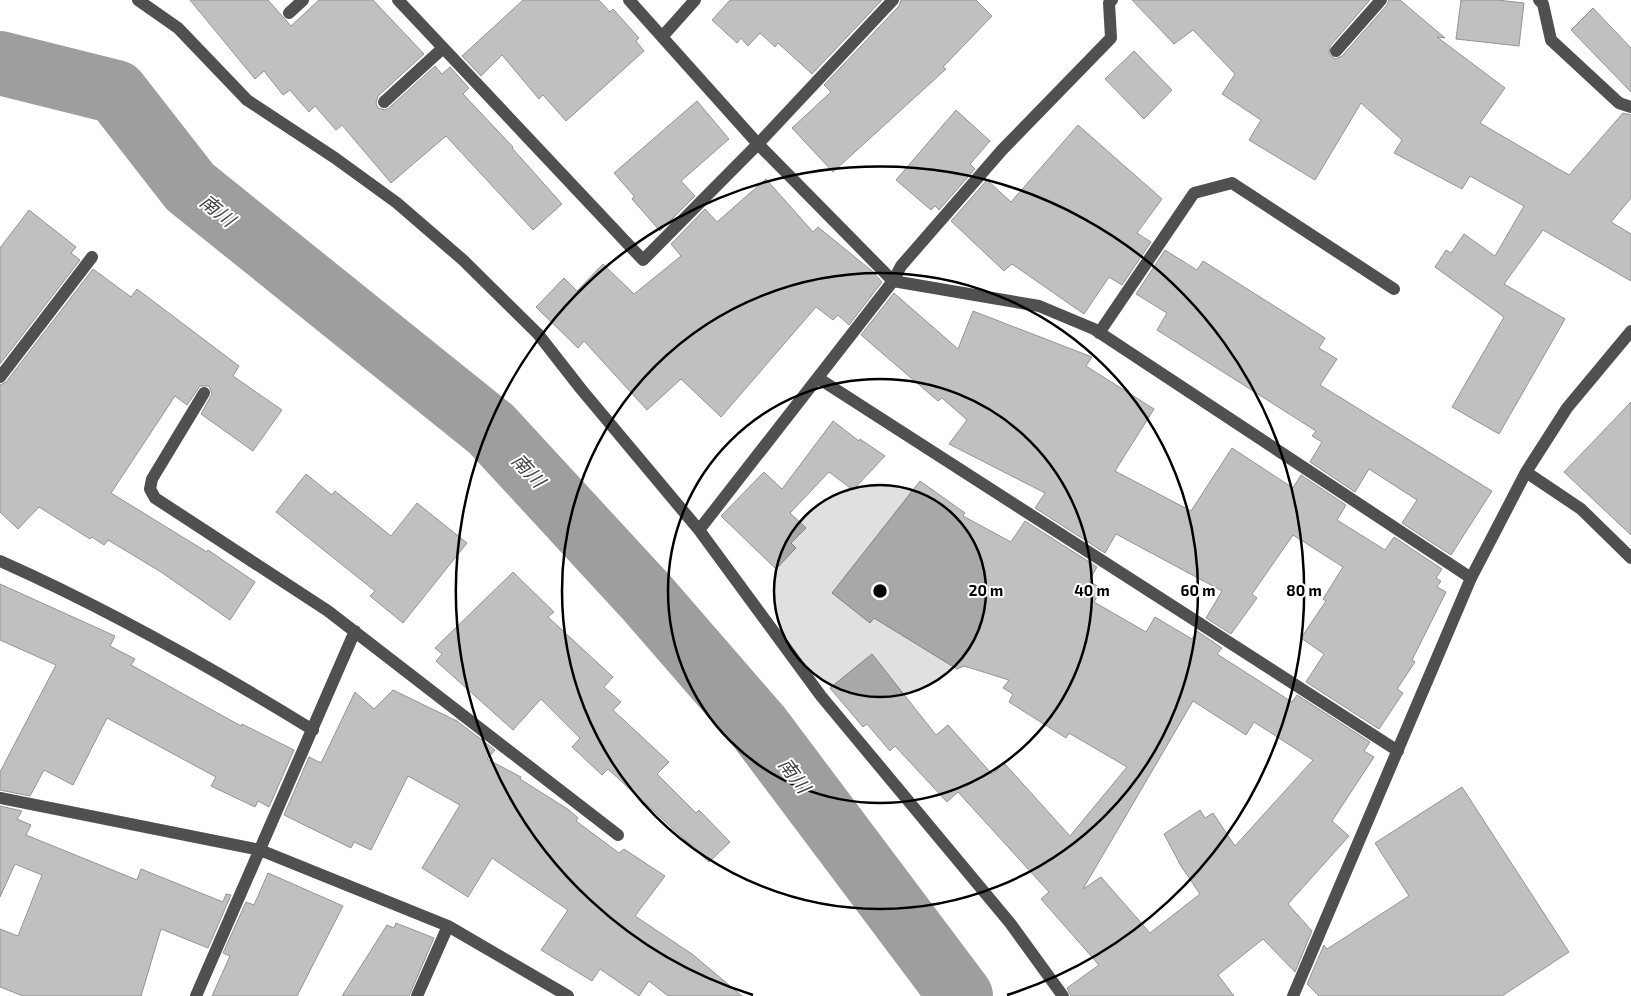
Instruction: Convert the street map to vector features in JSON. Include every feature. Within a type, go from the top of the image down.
[{"type":"street","points":[[138,0],[178,28],[248,100],[335,158],[397,203],[463,260],[538,334],[581,389],[699,530],[821,696],[1010,923],[1063,996]]},
{"type":"street","points":[[289,13],[303,0]]},
{"type":"street","points":[[398,0],[644,260],[758,144],[894,0]]},
{"type":"street","points":[[629,0],[758,144],[893,281],[1039,306],[1099,333],[1471,578]]},
{"type":"street","points":[[662,36],[695,0]]},
{"type":"street","points":[[699,530],[893,281],[901,266],[1002,150],[1111,38],[1109,3],[1112,0]]},
{"type":"street","points":[[1336,51],[1381,0]]},
{"type":"street","points":[[1540,0],[1544,4],[1552,40],[1619,103],[1631,108]]},
{"type":"street","points":[[384,102],[444,48]]},
{"type":"street","points":[[1099,333],[1194,193],[1232,183],[1394,289]]},
{"type":"street","points":[[0,377],[92,257]]},
{"type":"street","points":[[1293,996],[1471,578],[1526,472],[1568,408],[1631,331]]},
{"type":"street","points":[[818,378],[1398,751]]},
{"type":"street","points":[[204,393],[152,479],[150,489],[155,498],[328,611],[618,834]]},
{"type":"street","points":[[1526,472],[1581,510],[1631,558]]},
{"type":"street","points":[[0,561],[45,581],[171,648],[313,730]]},
{"type":"street","points":[[196,996],[355,631]]},
{"type":"street","points":[[0,798],[260,850],[448,926],[567,996]]},
{"type":"street","points":[[417,996],[448,926]]},
{"type":"building","points":[[190,0],[268,0],[291,26],[319,0],[373,0],[424,54],[378,96],[376,103],[378,108],[385,110],[389,108],[435,66],[442,74],[450,67],[469,88],[463,94],[513,147],[562,204],[533,230],[446,136],[391,183],[342,125],[336,130],[315,106],[309,112],[290,90],[283,95],[264,71],[255,79]]},
{"type":"building","points":[[523,0],[599,0],[610,12],[613,9],[639,38],[636,41],[644,51],[566,121],[543,95],[539,99],[502,55],[481,76],[462,56]]},
{"type":"building","points":[[730,0],[882,0],[812,74],[778,43],[775,47],[760,33],[748,46],[741,38],[737,43],[712,20]]},
{"type":"building","points":[[901,0],[976,0],[992,16],[943,67],[946,69],[833,172],[792,128],[831,92],[824,85],[899,6]]},
{"type":"building","points":[[1132,0],[1370,0],[1330,46],[1329,54],[1335,59],[1342,56],[1387,5],[1389,0],[1400,0],[1445,38],[1437,37],[1505,88],[1480,123],[1569,175],[1623,113],[1631,115],[1631,198],[1611,222],[1631,234],[1631,281],[1543,230],[1504,284],[1565,319],[1499,434],[1452,407],[1504,317],[1435,267],[1446,250],[1451,253],[1464,234],[1495,256],[1524,206],[1470,176],[1462,189],[1394,153],[1402,140],[1361,103],[1315,180],[1249,140],[1261,120],[1222,94],[1235,74],[1193,30],[1174,44]]},
{"type":"building","points":[[1461,0],[1497,0],[1524,3],[1519,46],[1456,39]]},
{"type":"building","points":[[1593,8],[1631,48],[1631,92],[1571,30]]},
{"type":"building","points":[[1134,51],[1172,90],[1144,119],[1105,79]]},
{"type":"building","points":[[697,101],[729,139],[681,181],[695,196],[660,231],[632,199],[634,196],[614,173]]},
{"type":"building","points":[[956,110],[990,141],[970,164],[975,169],[939,210],[935,206],[931,210],[896,180]]},
{"type":"building","points":[[1078,125],[1162,199],[1137,233],[1151,242],[1122,285],[1109,277],[1084,314],[1012,264],[1004,271],[951,221],[987,180],[1011,202]]},
{"type":"building","points":[[766,179],[813,232],[818,227],[872,271],[882,282],[849,325],[838,315],[833,320],[816,307],[721,417],[681,379],[647,410],[584,341],[578,348],[536,307],[564,278],[577,291],[603,264],[634,294],[681,256],[671,244],[705,209],[717,222]]},
{"type":"building","points":[[29,210],[76,247],[71,253],[80,260],[0,364],[0,248]]},
{"type":"building","points":[[1165,250],[1197,270],[1203,261],[1325,338],[1319,348],[1337,359],[1320,385],[1492,491],[1451,555],[1402,523],[1417,500],[1369,469],[1355,492],[1310,462],[1322,442],[1312,436],[1316,431],[1157,330],[1167,313],[1136,294]]},
{"type":"building","points":[[93,269],[131,297],[137,289],[239,366],[233,376],[282,410],[253,451],[201,414],[212,394],[209,386],[200,386],[187,405],[175,396],[111,493],[207,552],[208,550],[255,582],[230,620],[161,572],[108,540],[104,545],[92,537],[90,539],[39,507],[18,529],[0,512],[0,385],[6,382]]},
{"type":"building","points":[[894,293],[958,349],[973,311],[1092,357],[1086,366],[1154,409],[1115,471],[1191,511],[1232,448],[1293,488],[1301,475],[1346,505],[1337,520],[1385,550],[1394,537],[1442,569],[1436,578],[1441,581],[1437,587],[1446,592],[1412,660],[1415,662],[1397,689],[1403,693],[1379,729],[1306,682],[1324,654],[1301,638],[1326,601],[1323,599],[1343,567],[1293,535],[1252,594],[1257,598],[1231,634],[1206,618],[1222,591],[1116,534],[1105,553],[1035,508],[1045,493],[949,444],[967,420],[942,398],[938,401],[861,335]]},
{"type":"building","points":[[1631,402],[1631,535],[1564,472]]},
{"type":"building","points":[[833,421],[859,441],[860,439],[885,456],[853,490],[829,472],[790,513],[806,528],[791,543],[796,548],[776,569],[721,516],[764,472],[782,489]]},
{"type":"building","points":[[306,474],[332,495],[335,491],[391,536],[417,503],[467,543],[403,623],[370,596],[375,591],[276,512]]},
{"type":"building","points":[[920,481],[965,513],[963,516],[1011,542],[1025,521],[1097,567],[1089,581],[1102,589],[1094,602],[1146,632],[1155,617],[1192,639],[1197,631],[1222,648],[1217,654],[1292,702],[1297,695],[1370,742],[1364,751],[1374,757],[1332,821],[1349,836],[1288,904],[1312,931],[1295,972],[1263,939],[1218,975],[1234,996],[1071,996],[1067,988],[1099,965],[1041,899],[1049,892],[958,792],[947,802],[895,746],[890,751],[867,724],[863,727],[830,688],[872,654],[936,735],[948,725],[992,774],[1004,763],[1070,836],[1127,767],[1069,733],[1066,738],[1009,702],[1013,694],[1003,688],[1009,680],[964,666],[957,669],[874,618],[870,623],[832,593]],"holes":[[[1193,701],[1246,735],[1254,722],[1313,760],[1235,846],[1213,813],[1205,818],[1200,810],[1164,834],[1181,866],[1200,894],[1150,933],[1101,877],[1083,889]]]},
{"type":"building","points":[[513,572],[554,612],[548,617],[613,677],[604,687],[621,702],[613,710],[669,762],[657,774],[696,813],[699,810],[730,842],[709,862],[608,769],[602,775],[572,747],[580,738],[541,699],[513,730],[436,661],[442,654],[435,648]]},
{"type":"building","points":[[0,584],[115,636],[110,646],[135,659],[131,665],[241,726],[242,724],[294,750],[269,807],[258,801],[255,807],[211,786],[216,777],[107,718],[73,785],[44,770],[30,796],[0,790],[0,772],[56,665],[0,640]]},
{"type":"building","points":[[393,690],[457,721],[495,750],[487,759],[521,777],[520,779],[569,810],[578,818],[576,821],[619,853],[624,849],[665,876],[635,916],[692,954],[742,996],[668,996],[649,981],[639,996],[600,969],[592,981],[541,950],[568,910],[492,858],[468,897],[422,868],[460,805],[408,776],[371,850],[354,842],[351,848],[284,815],[309,757],[321,763],[355,692],[374,709]]},
{"type":"building","points":[[1462,787],[1569,952],[1502,996],[1319,996],[1307,984],[1324,945],[1327,949],[1409,896],[1375,843]]},
{"type":"building","points":[[0,806],[22,811],[17,819],[31,825],[26,835],[137,880],[141,869],[223,902],[226,894],[231,895],[208,948],[161,929],[141,996],[23,996],[0,987],[0,929],[18,936],[42,875],[15,864],[0,897]]},
{"type":"building","points":[[268,873],[343,906],[297,996],[212,996],[230,956],[223,953],[246,902],[254,905]]},
{"type":"building","points":[[396,923],[434,938],[409,996],[342,996],[387,925],[394,928]]},
{"type":"waterway","name":"南川","points":[[0,63],[116,92],[190,187],[491,429],[647,598],[759,727],[961,996]]}]
